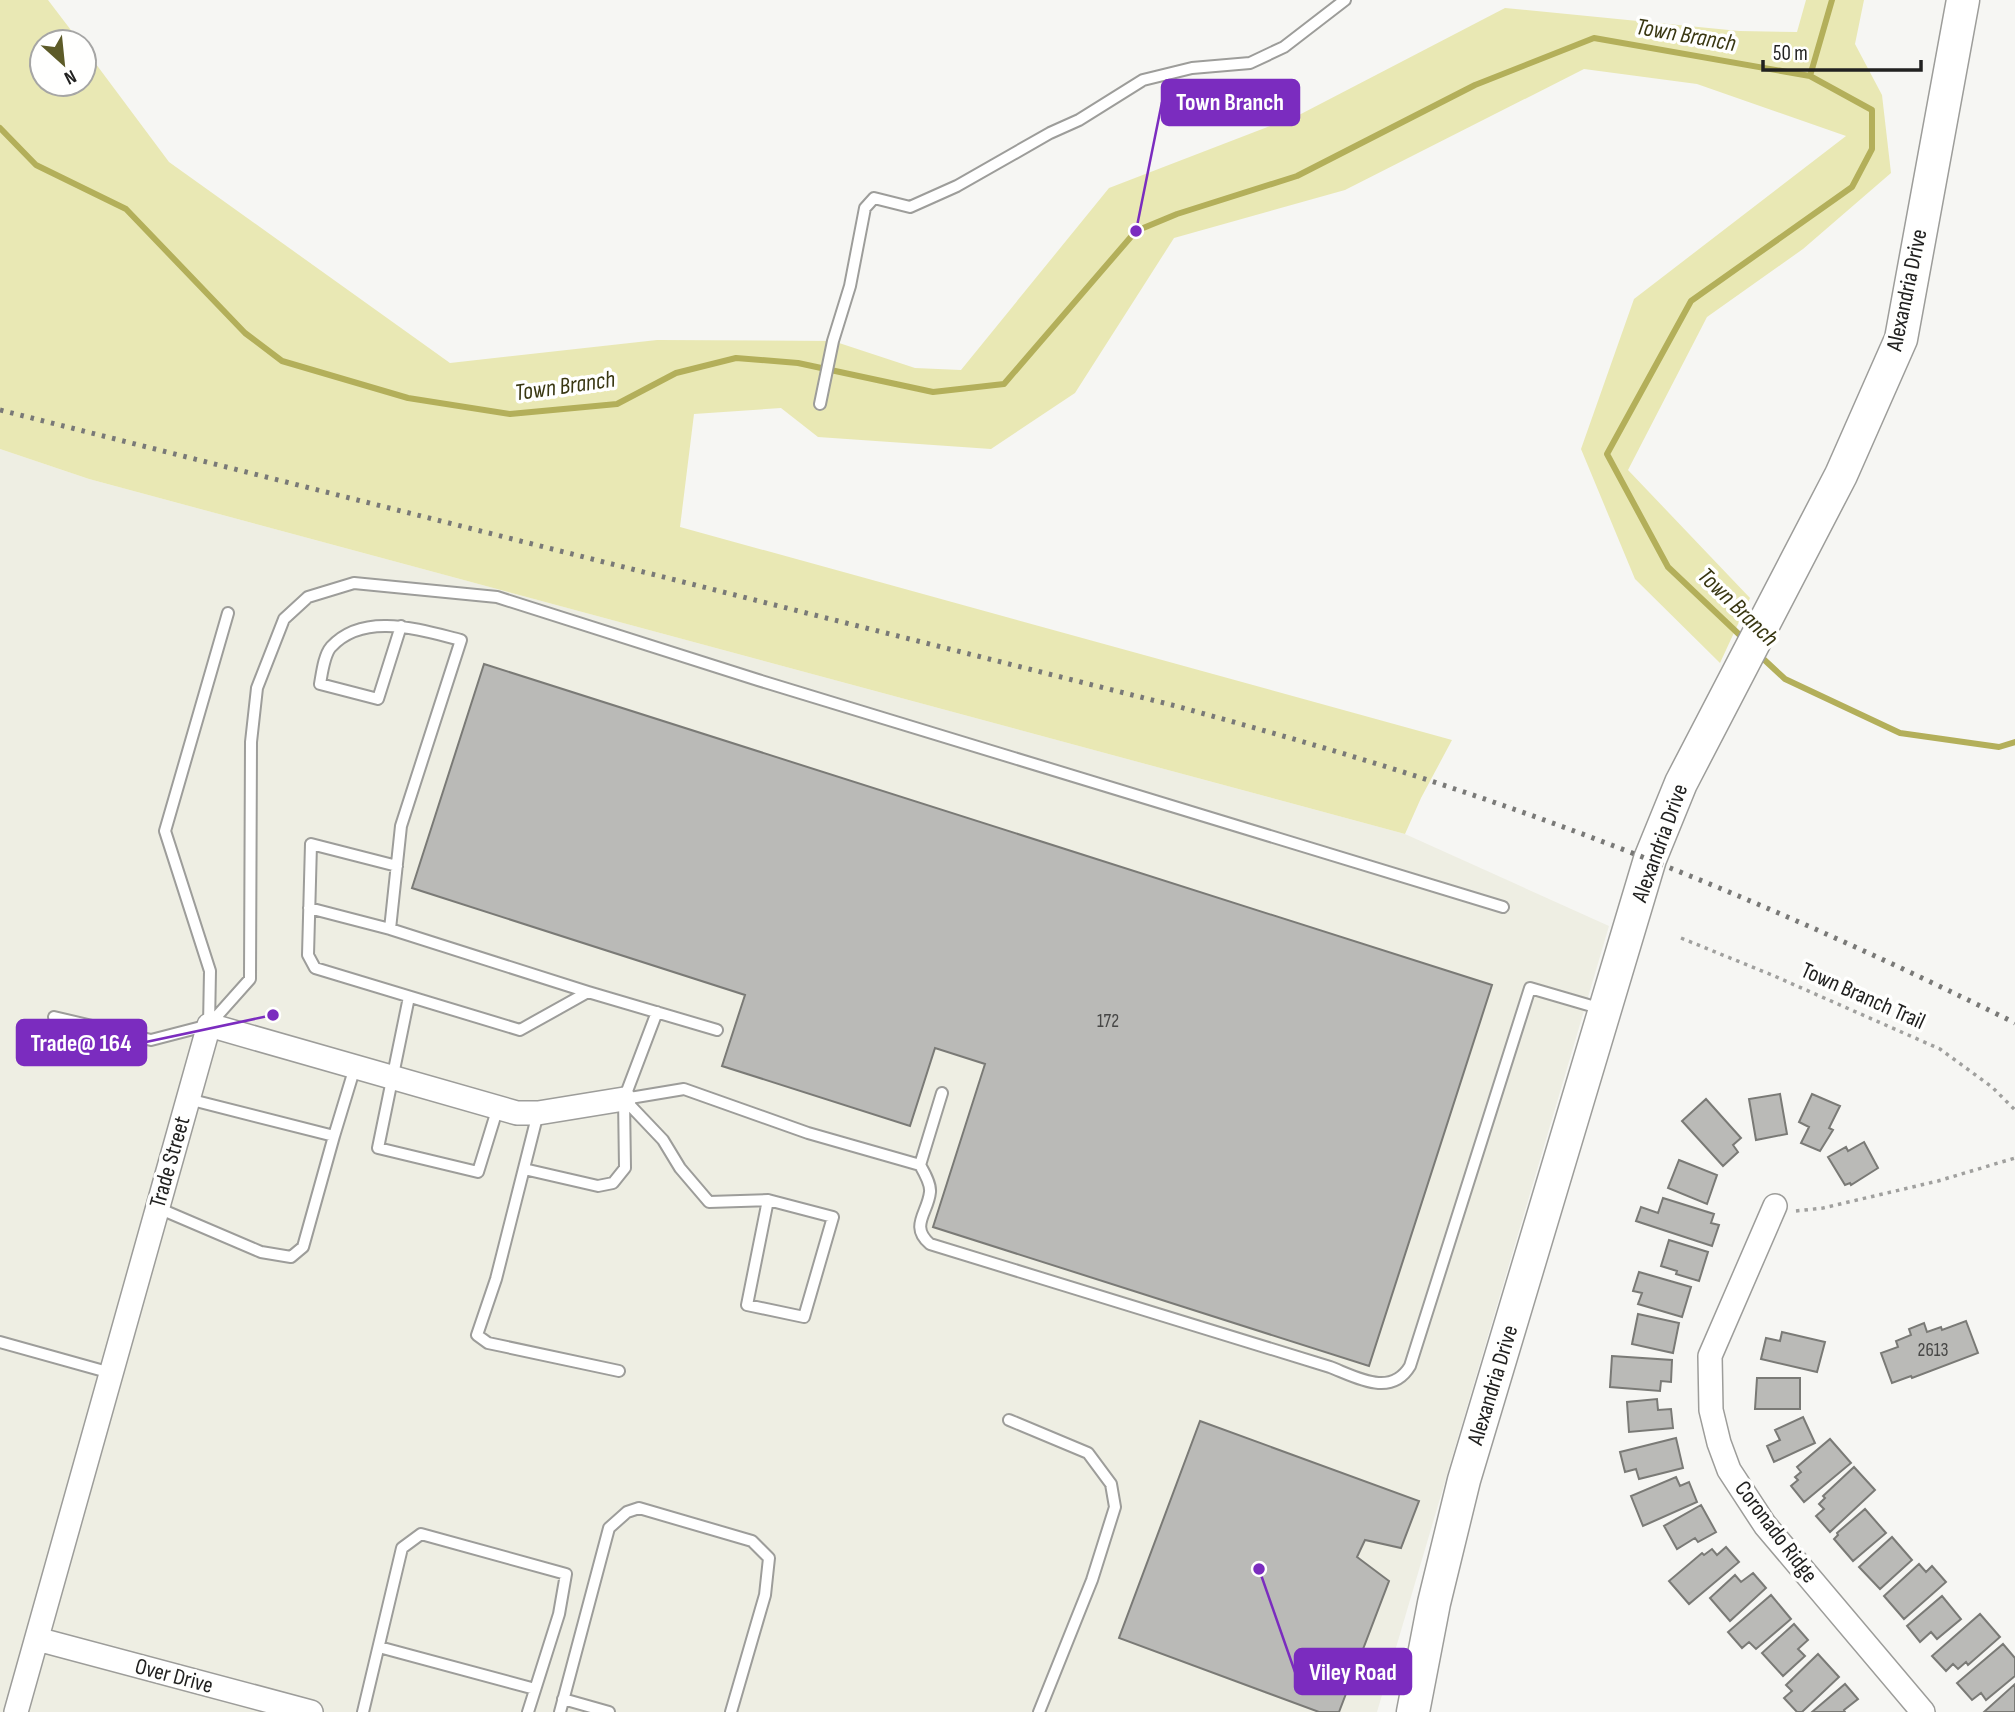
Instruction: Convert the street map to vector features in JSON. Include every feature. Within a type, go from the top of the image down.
[{"type":"street","name":"Alexandria Drive","points":[[1413,1712],[1434,1603],[1464,1480],[1650,859],[1681,783],[1841,475],[1901,339],[1963,0]]},
{"type":"street","points":[[209,1025],[517,1112],[538,1113],[624,1099]]},
{"type":"street","name":"Trade Street","points":[[16,1712],[209,1025]]},
{"type":"street","name":"Coronado Ridge","points":[[1775,1206],[1710,1356],[1711,1410],[1719,1443],[1730,1470],[1765,1525],[1923,1712]]},
{"type":"street","name":"Over Drive","points":[[37,1639],[311,1712]]},
{"type":"lane","points":[[820,404],[833,341],[850,286],[865,208],[873,198],[910,207],[957,186],[1050,133],[1079,120],[1143,80],[1192,68],[1250,63],[1284,47],[1345,0]]},
{"type":"lane","points":[[54,1017],[151,1040],[209,1025],[250,979],[251,742],[257,688],[284,619],[308,597],[354,583],[497,597],[758,680],[1503,907]]},
{"type":"lane","points":[[209,1025],[210,971],[165,831],[228,613]]},
{"type":"lane","points":[[390,929],[401,826],[461,640],[401,626],[356,629],[329,649],[320,684],[378,699],[401,626]]},
{"type":"lane","points":[[397,866],[311,844],[308,955],[315,968],[520,1030],[588,992]]},
{"type":"lane","points":[[309,908],[390,929],[717,1030]]},
{"type":"lane","points":[[942,1093],[920,1165],[930,1189],[919,1228],[922,1237],[930,1244],[1329,1367],[1374,1384],[1405,1376],[1410,1366],[1530,988],[1605,1010]]},
{"type":"lane","points":[[409,996],[378,1148],[478,1172],[498,1107]]},
{"type":"lane","points":[[524,1168],[598,1186],[613,1183],[625,1168],[624,1099],[657,1012]]},
{"type":"lane","points":[[158,1208],[261,1252],[291,1256],[303,1247],[355,1066]]},
{"type":"lane","points":[[624,1099],[684,1089],[808,1133],[920,1165]]},
{"type":"lane","points":[[188,1099],[334,1136]]},
{"type":"lane","points":[[624,1099],[663,1140],[680,1168],[709,1202],[768,1199],[833,1217],[804,1317],[747,1305],[768,1199]]},
{"type":"lane","points":[[538,1113],[496,1279],[477,1335],[488,1343],[619,1371]]},
{"type":"lane","points":[[0,1342],[111,1373]]},
{"type":"lane","points":[[1009,1420],[1088,1453],[1111,1484],[1115,1507],[1092,1580],[1039,1712]]},
{"type":"lane","points":[[560,1712],[610,1528],[627,1512],[639,1508],[752,1541],[769,1558],[765,1595],[731,1712]]},
{"type":"lane","points":[[363,1712],[402,1548],[421,1534],[566,1574],[559,1614],[528,1712]]},
{"type":"lane","points":[[379,1647],[535,1689]]},
{"type":"lane","points":[[563,1699],[609,1712]]},
{"type":"path","name":"Town Branch Trail","points":[[1681,938],[1940,1049],[1992,1087],[2015,1110]]},
{"type":"path","points":[[1775,1206],[1801,1212],[1823,1208],[1938,1181],[2015,1158]]},
{"type":"shaded area","points":[[0,449],[89,479],[1405,834],[1609,926],[1377,1712],[0,1712]]},
{"type":"green space","points":[[0,0],[48,0],[69,28],[28,28],[28,98],[98,98],[98,67],[169,162],[450,363],[657,340],[833,341],[915,368],[961,370],[1109,188],[1299,115],[1505,8],[1739,31],[1797,32],[1806,0],[1864,0],[1855,44],[1882,95],[1891,173],[1803,249],[1707,317],[1628,470],[1750,598],[1720,663],[1635,579],[1581,449],[1634,299],[1846,136],[1697,84],[1584,69],[1345,190],[1174,238],[1075,393],[991,449],[818,437],[781,408],[694,414],[680,527],[1452,740],[1405,834],[89,479],[0,449]]},
{"type":"building","points":[[484,664],[1492,985],[1369,1366],[933,1227],[985,1064],[935,1048],[910,1126],[722,1066],[745,995],[412,888]]},
{"type":"building","points":[[1780,1094],[1787,1134],[1756,1140],[1749,1099]]},
{"type":"building","points":[[1812,1094],[1840,1106],[1829,1128],[1833,1130],[1820,1151],[1801,1143],[1809,1127],[1799,1122]]},
{"type":"building","points":[[1706,1099],[1741,1138],[1733,1145],[1738,1152],[1723,1166],[1682,1121]]},
{"type":"building","points":[[1864,1142],[1878,1168],[1851,1185],[1845,1185],[1828,1157],[1846,1147],[1848,1151]]},
{"type":"building","points":[[1679,1160],[1717,1175],[1707,1204],[1668,1188]]},
{"type":"building","points":[[1663,1198],[1714,1214],[1711,1223],[1719,1225],[1712,1246],[1636,1221],[1641,1207],[1658,1213]]},
{"type":"building","points":[[1669,1240],[1708,1252],[1699,1281],[1661,1266]]},
{"type":"building","points":[[1639,1272],[1691,1287],[1682,1317],[1638,1304],[1642,1293],[1633,1291]]},
{"type":"building","points":[[1638,1314],[1679,1323],[1673,1353],[1632,1344]]},
{"type":"building","points":[[1966,1321],[1978,1353],[1892,1383],[1881,1353],[1898,1347],[1896,1341],[1911,1335],[1909,1329],[1924,1323],[1927,1332],[1941,1327],[1942,1330]]},
{"type":"building","points":[[1782,1332],[1825,1342],[1817,1372],[1761,1359],[1766,1338],[1780,1341]]},
{"type":"building","points":[[1612,1356],[1672,1360],[1671,1382],[1661,1381],[1660,1391],[1610,1387]]},
{"type":"building","points":[[1757,1378],[1800,1378],[1800,1409],[1755,1409]]},
{"type":"building","points":[[1657,1399],[1658,1410],[1671,1409],[1673,1428],[1629,1432],[1627,1402]]},
{"type":"building","points":[[1803,1417],[1815,1443],[1774,1462],[1767,1446],[1780,1440],[1775,1430]]},
{"type":"building","points":[[1200,1421],[1419,1501],[1401,1548],[1365,1540],[1357,1557],[1389,1581],[1339,1712],[1319,1712],[1119,1638]]},
{"type":"building","points":[[1676,1438],[1683,1468],[1639,1479],[1636,1469],[1625,1472],[1620,1452]]},
{"type":"building","points":[[1830,1439],[1851,1463],[1804,1502],[1791,1486],[1798,1480],[1795,1477],[1801,1472],[1797,1467]]},
{"type":"building","points":[[1854,1467],[1875,1490],[1830,1532],[1816,1516],[1824,1509],[1819,1504],[1825,1498],[1823,1496]]},
{"type":"building","points":[[1676,1477],[1680,1486],[1689,1482],[1697,1502],[1643,1526],[1631,1496]]},
{"type":"building","points":[[1701,1505],[1716,1532],[1698,1542],[1695,1538],[1677,1549],[1664,1526]]},
{"type":"building","points":[[1865,1509],[1886,1533],[1853,1561],[1834,1539],[1837,1533]]},
{"type":"building","points":[[1892,1537],[1912,1560],[1880,1589],[1859,1567]]},
{"type":"building","points":[[1726,1547],[1739,1562],[1689,1604],[1669,1581],[1702,1553],[1704,1555],[1712,1549],[1717,1555]]},
{"type":"building","points":[[1919,1564],[1926,1572],[1932,1566],[1946,1582],[1904,1619],[1884,1596]]},
{"type":"building","points":[[1753,1573],[1766,1588],[1730,1621],[1710,1598],[1735,1575],[1741,1582]]},
{"type":"building","points":[[1771,1595],[1791,1619],[1756,1649],[1749,1642],[1742,1648],[1728,1632]]},
{"type":"building","points":[[1942,1596],[1961,1619],[1937,1639],[1931,1632],[1920,1642],[1907,1626]]},
{"type":"building","points":[[1980,1614],[2000,1637],[1968,1665],[1966,1662],[1958,1669],[1953,1664],[1946,1671],[1932,1656]]},
{"type":"building","points":[[1794,1624],[1808,1640],[1798,1649],[1805,1656],[1783,1676],[1762,1653]]},
{"type":"building","points":[[2003,1644],[2015,1658],[2015,1676],[1986,1700],[1981,1693],[1972,1700],[1957,1683]]},
{"type":"building","points":[[1818,1654],[1839,1677],[1802,1712],[1797,1712],[1784,1698],[1792,1691],[1786,1685]]},
{"type":"building","points":[[1845,1684],[1858,1699],[1844,1710],[1845,1712],[1812,1712]]},
{"type":"building","points":[[2015,1684],[2015,1712],[1984,1712]]},
{"type":"waterway","points":[[1810,76],[1832,0]]},
{"type":"waterway","name":"Town Branch","points":[[0,128],[36,165],[126,209],[245,333],[282,361],[408,398],[510,414],[617,404],[676,373],[736,358],[798,363],[933,392],[1004,384],[1136,231],[1177,214],[1297,176],[1475,85],[1594,38],[1810,76],[1872,110],[1872,149],[1852,187],[1691,301],[1607,454],[1668,567],[1745,640]]},
{"type":"waterway","name":"Town Branch","points":[[1757,653],[1785,679],[1900,733],[1999,747],[2015,742]]},
{"type":"railway","points":[[0,410],[1176,706],[1351,756],[1527,814],[1669,867],[1878,957],[2015,1023]]},
{"type":"place","name":"Town Branch","points":[[1136,231]]},
{"type":"place","name":"Trade@ 164","points":[[273,1015]]},
{"type":"place","name":"Viley Road","points":[[1259,1569]]}]
